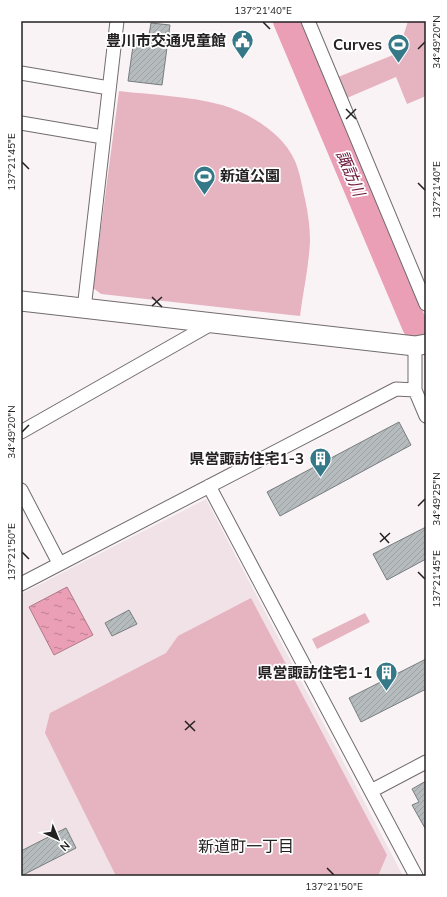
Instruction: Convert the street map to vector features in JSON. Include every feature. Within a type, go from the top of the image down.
[{"type":"street","points":[[84,309],[117,21]]},
{"type":"street","points":[[308,21],[426,304]]},
{"type":"street","points":[[21,72],[109,88]]},
{"type":"street","points":[[21,123],[103,137]]},
{"type":"street","points":[[21,301],[211,324],[420,345],[415,390],[426,416]]},
{"type":"street","points":[[21,432],[211,324]]},
{"type":"street","points":[[21,584],[396,389],[415,390]]},
{"type":"street","points":[[209,486],[416,876]]},
{"type":"street","points":[[21,490],[59,563]]},
{"type":"street","points":[[371,791],[426,762]]},
{"type":"shaded area","name":"Curves","points":[[408,21],[426,21],[426,96],[407,104],[396,77],[347,98],[338,77],[398,53]]},
{"type":"shaded area","name":"新道公園","points":[[119,91],[184,98],[222,105],[254,119],[274,133],[290,151],[301,180],[306,204],[310,241],[300,316],[101,294],[93,288]]},
{"type":"shaded area","points":[[206,499],[403,876],[21,876],[21,594]]},
{"type":"shaded area","points":[[251,598],[387,855],[378,876],[116,876],[45,733],[50,713],[166,653],[178,636]]},
{"type":"shaded area","points":[[365,613],[370,622],[317,649],[312,639]]},
{"type":"water","points":[[67,587],[93,635],[54,655],[29,607]]},
{"type":"building","points":[[151,23],[170,25],[162,85],[128,81],[134,39],[148,41]]},
{"type":"building","name":"県営諏訪住宅1-3","points":[[399,422],[411,445],[280,516],[267,492]]},
{"type":"building","points":[[426,527],[426,559],[387,580],[373,554]]},
{"type":"building","points":[[129,610],[137,624],[112,636],[105,623]]},
{"type":"building","name":"県営諏訪住宅1-1","points":[[426,659],[426,689],[361,722],[349,698]]},
{"type":"building","points":[[426,781],[426,830],[412,805],[419,802],[412,789]]},
{"type":"building","points":[[66,828],[76,848],[21,876],[21,851]]},
{"type":"waterway","name":"諏訪川","points":[[286,21],[415,326]]},
{"type":"place","name":"豊川市交通児童館","points":[[242,60]]},
{"type":"place","name":"Curves","points":[[398,64]]},
{"type":"place","name":"新道公園","points":[[205,196]]},
{"type":"place","name":"県営諏訪住宅1-3","points":[[320,478]]},
{"type":"place","name":"県営諏訪住宅1-1","points":[[387,692]]},
{"type":"district","name":"新道町一丁目","points":[[246,846]]}]
